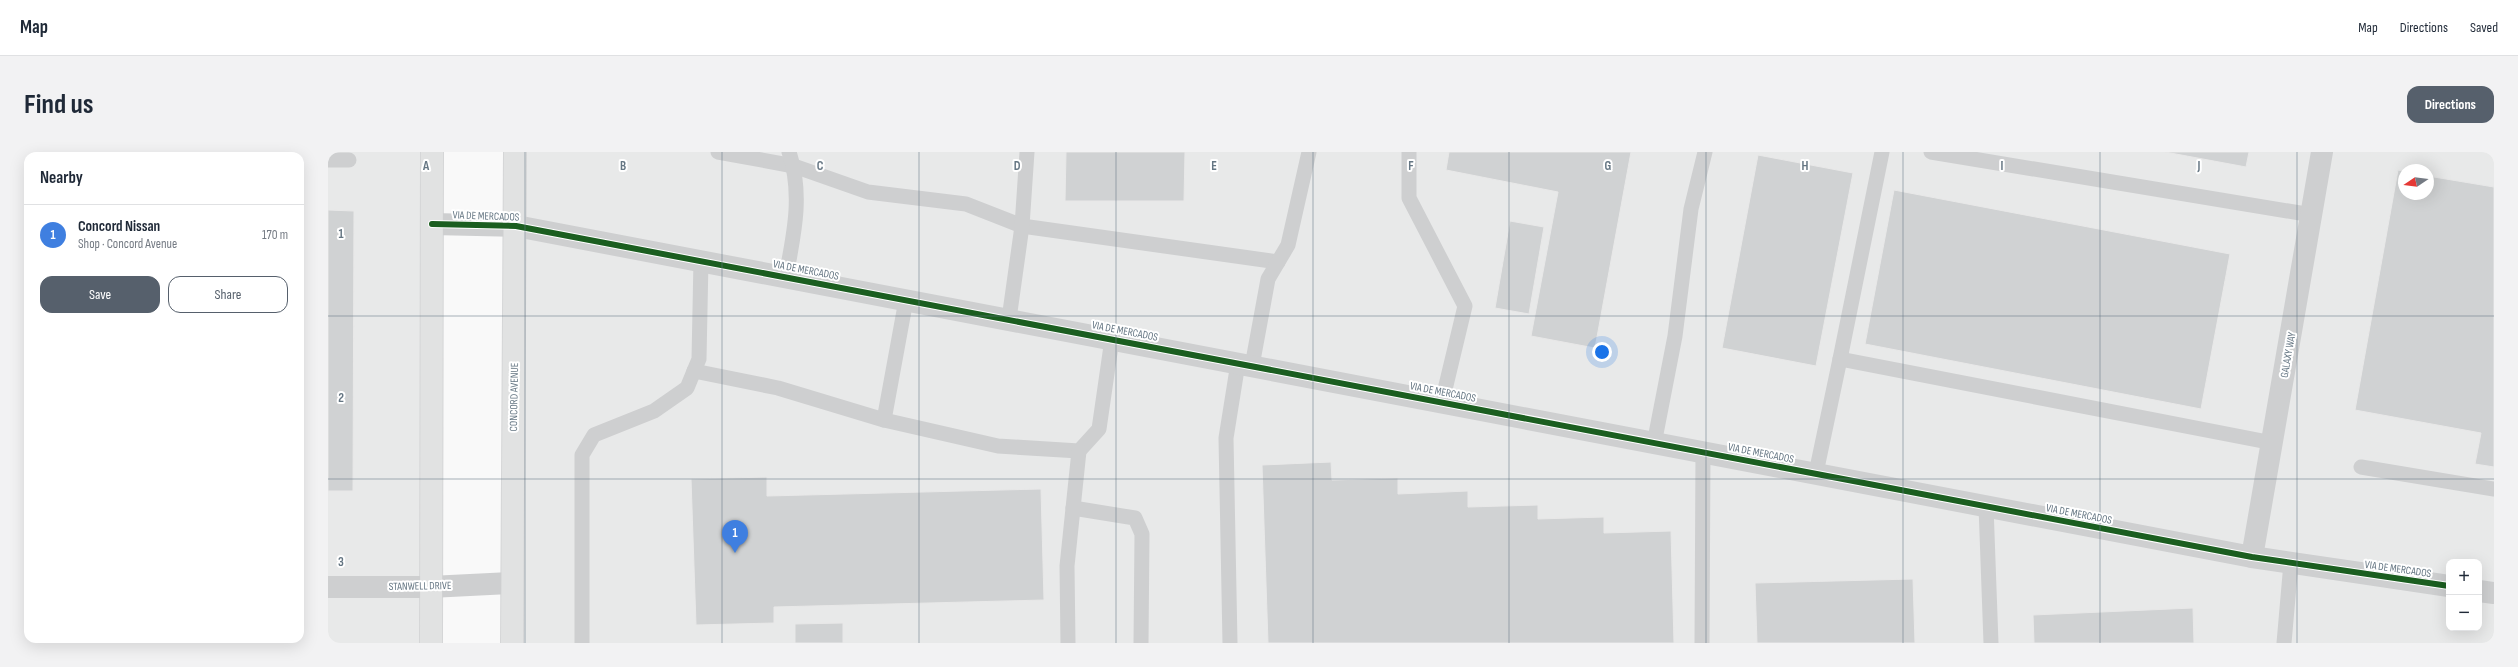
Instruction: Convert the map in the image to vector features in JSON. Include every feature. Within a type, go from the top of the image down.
[{"type":"main road","points":[[431,643],[432,152]]},
{"type":"main road","name":"CONCORD AVENUE","points":[[512,643],[516,226],[515,152]]},
{"type":"street","name":"GALAXY WAY","points":[[2252,557],[2273,443],[2322,152]]},
{"type":"street","name":"VIA DE MERCADOS","points":[[432,224],[516,226],[786,276],[1654,444],[1816,473],[2252,557],[2446,586]]},
{"type":"street","name":"STANWELL DRIVE","points":[[328,587],[430,587],[512,582]]},
{"type":"street","points":[[2482,591],[2494,593]]},
{"type":"lane","points":[[718,152],[792,159],[868,192],[966,204],[1022,226],[1278,262]]},
{"type":"lane","points":[[1008,319],[1022,226],[1027,152]]},
{"type":"lane","points":[[1230,643],[1226,438],[1268,278],[1288,245],[1309,152]]},
{"type":"lane","points":[[1409,152],[1409,198],[1465,306],[1442,402]]},
{"type":"lane","points":[[1654,444],[1675,336],[1691,209],[1704,152]]},
{"type":"lane","points":[[1816,473],[1882,152]]},
{"type":"lane","points":[[1931,152],[2312,215]]},
{"type":"lane","points":[[786,276],[797,216],[792,159]]},
{"type":"lane","points":[[328,160],[350,160]]},
{"type":"lane","points":[[582,643],[582,455],[594,435],[654,411],[687,388],[699,359],[701,260]]},
{"type":"lane","points":[[884,420],[906,300]]},
{"type":"lane","points":[[1068,643],[1067,566],[1079,451],[1099,430],[1112,339]]},
{"type":"lane","points":[[1840,359],[2273,443]]},
{"type":"lane","points":[[694,371],[778,388],[884,420],[998,446],[1079,451]]},
{"type":"lane","points":[[1702,643],[1703,452]]},
{"type":"lane","points":[[2362,467],[2494,490]]},
{"type":"lane","points":[[1986,506],[1991,643]]},
{"type":"lane","points":[[1072,508],[1135,518],[1142,534],[1141,643]]},
{"type":"lane","points":[[2284,643],[2291,563]]},
{"type":"shaded area","points":[[328,152],[432,152],[431,643],[328,643]]},
{"type":"shaded area","points":[[515,152],[2494,152],[2494,643],[512,643]]},
{"type":"building","points":[[1066,152],[1185,152],[1184,201],[1065,201]]},
{"type":"building","points":[[1449,152],[1631,152],[1595,348],[1531,336],[1558,192],[1446,170]]},
{"type":"building","points":[[2165,152],[2249,152],[2246,167]]},
{"type":"building","points":[[1758,155],[1853,173],[1816,366],[1722,348]]},
{"type":"building","points":[[2398,170],[2398,200],[2434,200],[2434,177],[2494,187],[2494,467],[2475,464],[2481,433],[2355,410]]},
{"type":"building","points":[[1894,190],[2230,254],[2201,409],[1865,344]]},
{"type":"building","points":[[328,210],[354,211],[353,491],[328,491]]},
{"type":"building","points":[[1510,221],[1544,227],[1529,314],[1495,308]]},
{"type":"building","points":[[1331,462],[1332,480],[1398,478],[1398,494],[1468,491],[1468,507],[1538,505],[1538,519],[1604,517],[1604,533],[1671,531],[1674,643],[1268,643],[1262,465]]},
{"type":"building","points":[[767,477],[767,496],[1041,489],[1044,600],[774,607],[774,623],[696,625],[691,479]]},
{"type":"building","points":[[1913,579],[1915,643],[1757,643],[1755,583]]},
{"type":"building","points":[[2193,608],[2194,643],[2034,643],[2033,615]]},
{"type":"building","points":[[843,623],[843,643],[795,643],[795,624]]},
{"type":"cycle path","points":[[432,224],[516,226],[2252,557],[2446,586]]},
{"type":"place","name":"Concord Nissan","points":[[735,553]]}]
